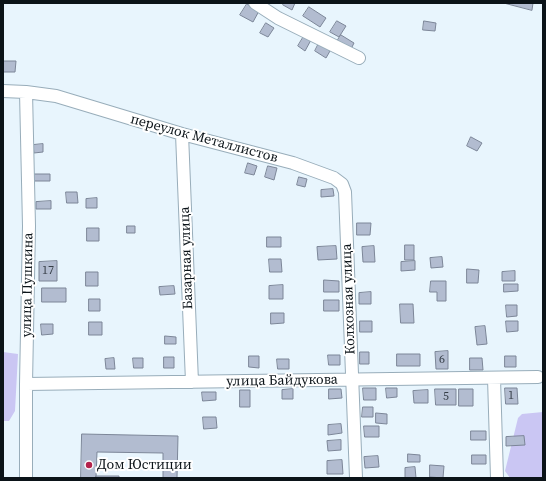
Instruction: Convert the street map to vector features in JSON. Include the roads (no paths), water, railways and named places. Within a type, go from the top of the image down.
[{"type":"street","points":[[255,3],[278,18],[359,58]]},
{"type":"street","name":"переулок Металлистов","points":[[3,92],[26,92],[56,96],[182,134],[293,163],[334,178],[342,184],[345,192]]},
{"type":"street","name":"улица Пушкина","points":[[26,92],[29,226],[26,478]]},
{"type":"street","name":"Базарная улица","points":[[182,134],[192,382]]},
{"type":"street","name":"Колхозная улица","points":[[345,192],[356,478]]},
{"type":"street","name":"улица Байдукова","points":[[26,384],[538,377]]},
{"type":"street","points":[[494,378],[497,478]]},
{"type":"place","name":"Дом Юстиции","points":[[89,465]]}]
